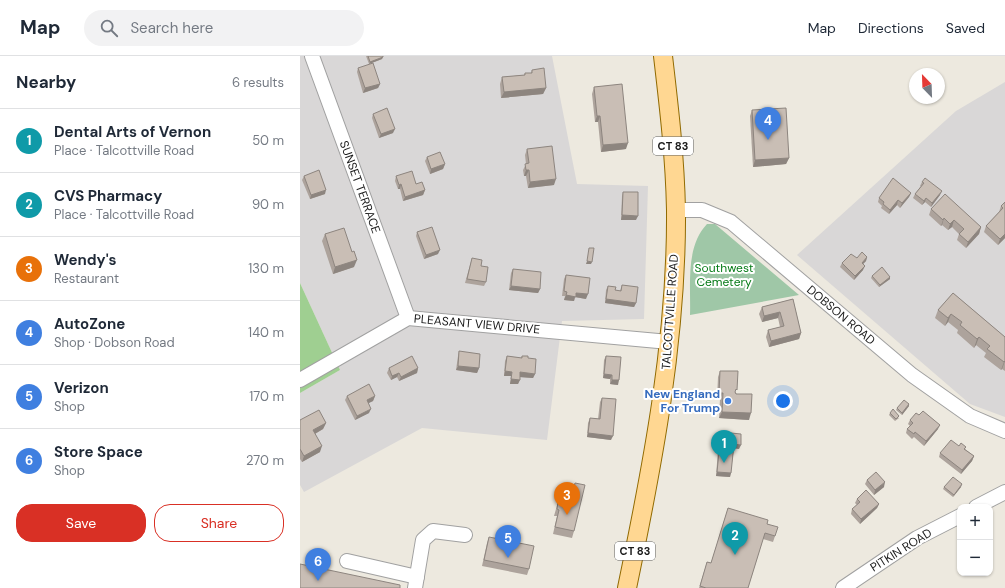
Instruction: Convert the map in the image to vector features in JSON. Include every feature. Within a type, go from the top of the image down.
[{"type":"main road","name":"TALCOTTVILLE ROAD","points":[[627,588],[658,428],[670,342],[674,288],[676,210],[672,143],[663,56]]},
{"type":"street","name":"SUNSET TERRACE","points":[[312,56],[408,318]]},
{"type":"street","name":"DOBSON ROAD","points":[[676,210],[702,210],[731,222],[912,375],[970,416],[1005,431]]},
{"type":"street","name":"PLEASANT VIEW DRIVE","points":[[300,380],[408,318],[670,342]]},
{"type":"street","points":[[982,504],[1005,492]]},
{"type":"street","name":"PITKIN ROAD","points":[[843,588],[917,538],[957,518]]},
{"type":"street","points":[[347,561],[416,582],[423,540],[433,531],[465,535]]},
{"type":"shaded area","points":[[300,56],[552,56],[577,184],[648,186],[644,319],[562,321],[547,440],[422,428],[304,492],[300,485],[300,393],[340,370],[300,283]]},
{"type":"shaded area","points":[[1005,82],[1005,417],[970,404],[797,255],[956,111]]},
{"type":"green space","name":"Southwest Cemetery","points":[[707,224],[715,224],[799,295],[690,315],[692,255],[700,233]]},
{"type":"green space","points":[[300,283],[340,370],[300,393]]},
{"type":"building","points":[[368,56],[383,56],[383,57],[370,62]]},
{"type":"building","points":[[373,63],[380,84],[365,88],[358,68]]},
{"type":"building","points":[[544,68],[546,88],[504,92],[502,77],[525,75],[525,73],[532,73],[532,70]]},
{"type":"building","points":[[622,84],[628,143],[603,145],[600,116],[597,116],[594,87]]},
{"type":"building","points":[[387,108],[395,129],[381,134],[373,114]]},
{"type":"building","points":[[786,108],[789,158],[755,160],[752,110]]},
{"type":"building","points":[[552,146],[556,179],[530,182],[529,170],[526,170],[525,164],[529,163],[527,149]]},
{"type":"building","points":[[440,152],[445,164],[431,169],[427,157]]},
{"type":"building","points":[[319,170],[326,190],[311,195],[304,176]]},
{"type":"building","points":[[412,171],[416,184],[422,182],[425,190],[405,197],[401,184],[399,185],[396,176]]},
{"type":"building","points":[[893,178],[911,193],[902,203],[898,200],[890,210],[879,198]]},
{"type":"building","points":[[925,178],[942,191],[932,203],[926,198],[924,201],[915,194],[924,183],[922,182]]},
{"type":"building","points":[[623,192],[638,192],[638,216],[622,215]]},
{"type":"building","points":[[945,194],[981,227],[968,242],[959,234],[964,229],[954,220],[950,224],[931,209]]},
{"type":"building","points":[[1005,202],[1005,234],[1000,239],[986,226],[1003,208],[1001,206]]},
{"type":"building","points":[[432,227],[440,250],[426,255],[417,232]]},
{"type":"building","points":[[344,228],[352,252],[354,251],[357,260],[335,267],[325,234]]},
{"type":"building","points":[[589,248],[594,248],[592,262],[587,261]]},
{"type":"building","points":[[862,252],[867,257],[862,263],[865,266],[855,276],[842,263],[851,254],[857,258]]},
{"type":"building","points":[[472,258],[482,260],[481,266],[488,267],[486,282],[467,279]]},
{"type":"building","points":[[882,267],[890,277],[880,285],[872,276]]},
{"type":"building","points":[[513,269],[541,272],[540,289],[511,286]]},
{"type":"building","points":[[566,275],[590,278],[588,294],[576,293],[576,297],[566,295],[567,292],[564,291]]},
{"type":"building","points":[[622,285],[638,287],[636,303],[606,299],[608,286],[616,287],[615,290],[621,291]]},
{"type":"building","points":[[953,293],[1005,337],[1004,362],[987,349],[990,346],[979,337],[977,339],[960,325],[962,322],[951,314],[948,318],[938,310]]},
{"type":"building","points":[[793,299],[801,333],[771,341],[768,330],[784,326],[780,312],[764,316],[762,307]]},
{"type":"building","points":[[459,351],[480,354],[479,368],[458,366]]},
{"type":"building","points":[[412,356],[418,368],[401,377],[399,373],[392,376],[389,368]]},
{"type":"building","points":[[507,356],[522,358],[522,356],[528,356],[528,358],[536,359],[535,374],[520,372],[520,380],[511,379],[512,372],[505,371]]},
{"type":"building","points":[[606,356],[621,357],[619,380],[612,380],[612,375],[604,374]]},
{"type":"building","points":[[720,371],[738,371],[737,390],[736,389],[735,392],[736,394],[752,394],[751,413],[722,412],[723,393],[719,393]]},
{"type":"building","points":[[369,384],[375,396],[367,400],[371,409],[357,416],[347,396]]},
{"type":"building","points":[[602,398],[616,399],[613,436],[588,433],[590,418],[600,419]]},
{"type":"building","points":[[904,400],[909,404],[902,413],[897,408]]},
{"type":"building","points":[[893,409],[899,416],[896,419],[890,413]]},
{"type":"building","points":[[319,410],[326,423],[313,430],[322,446],[304,456],[300,449],[300,420]]},
{"type":"building","points":[[923,411],[940,425],[926,441],[915,432],[914,434],[907,429],[913,423],[910,420],[916,413],[919,415]]},
{"type":"building","points":[[721,432],[741,434],[741,445],[734,444],[731,473],[717,472]]},
{"type":"building","points":[[951,440],[959,446],[961,443],[966,447],[964,449],[974,456],[962,470],[940,453]]},
{"type":"building","points":[[876,472],[885,482],[875,490],[867,480]]},
{"type":"building","points":[[953,477],[962,484],[954,495],[944,487]]},
{"type":"building","points":[[575,483],[585,485],[574,531],[555,527],[559,510],[557,509],[558,502],[561,503],[563,495],[561,495],[561,491],[567,492],[568,487],[574,488]]},
{"type":"building","points":[[866,490],[879,504],[861,519],[852,509],[860,502],[857,499]]},
{"type":"building","points":[[728,508],[768,520],[767,524],[778,527],[775,536],[765,533],[748,588],[706,588],[700,586],[707,562],[711,563]]},
{"type":"building","points":[[489,537],[534,546],[529,569],[484,560]]},
{"type":"building","points":[[300,564],[400,585],[400,588],[300,588]]},
{"type":"place","name":"AutoZone","points":[[768,140]]},
{"type":"place","name":"New England For Trump","points":[[728,401]]},
{"type":"place","name":"Dental Arts of Vernon","points":[[724,463]]},
{"type":"place","name":"Wendy's","points":[[567,515]]},
{"type":"place","name":"CVS Pharmacy","points":[[735,555]]},
{"type":"place","name":"Verizon","points":[[508,558]]},
{"type":"place","name":"Store Space","points":[[318,581]]}]
